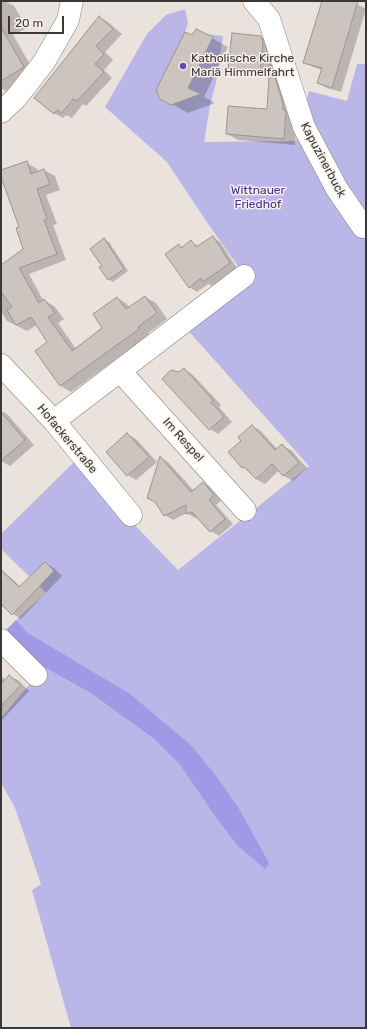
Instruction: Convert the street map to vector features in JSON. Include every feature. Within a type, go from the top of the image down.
[{"type":"street","points":[[1,112],[16,98],[44,62],[68,20],[72,1]]},
{"type":"street","name":"Kapuzinerbuck","points":[[254,1],[269,19],[304,127],[337,189],[363,227]]},
{"type":"street","points":[[54,421],[244,276]]},
{"type":"street","name":"Hofackerstraße","points":[[1,364],[54,421],[131,515]]},
{"type":"street","name":"Im Respel","points":[[120,371],[245,510]]},
{"type":"street","points":[[1,640],[36,675]]},
{"type":"green space","name":"Wittnauer Friedhof","points":[[185,9],[188,23],[185,32],[192,35],[196,29],[205,34],[223,36],[216,82],[204,142],[296,141],[309,91],[347,101],[357,64],[366,64],[366,1028],[71,1028],[32,890],[41,884],[15,808],[1,783],[1,718],[44,667],[92,694],[154,739],[180,765],[236,844],[238,807],[218,778],[192,746],[28,633],[16,620],[46,593],[1,549],[1,534],[74,462],[178,570],[309,466],[185,327],[247,279],[167,162],[105,107],[147,34],[166,15]]},
{"type":"shaded area","points":[[16,620],[28,633],[130,694],[192,746],[218,778],[238,807],[269,863],[265,869],[236,844],[180,765],[154,739],[92,694],[44,667],[3,633]]},
{"type":"building","points":[[322,1],[358,1],[332,88],[317,83],[322,68],[303,63]]},
{"type":"building","points":[[99,16],[113,29],[96,46],[104,54],[95,64],[104,72],[77,101],[73,99],[62,113],[57,110],[54,114],[34,98]]},
{"type":"building","points":[[1,27],[24,67],[1,81]]},
{"type":"building","name":"Katholische Kirche Mariä Himmelfahrt","points":[[196,29],[213,37],[188,88],[201,94],[171,105],[160,99],[156,90],[185,32],[192,35]]},
{"type":"building","points":[[232,33],[261,36],[263,43],[260,72],[228,68]]},
{"type":"building","points":[[270,62],[283,103],[283,110],[286,112],[284,139],[226,134],[228,106],[267,109]]},
{"type":"building","points":[[27,161],[31,174],[44,169],[50,184],[37,189],[47,219],[44,220],[57,254],[19,268],[39,303],[44,299],[55,313],[48,317],[72,351],[102,328],[93,314],[117,297],[126,309],[145,296],[157,313],[138,327],[139,329],[60,386],[35,351],[47,342],[31,317],[16,325],[7,310],[12,307],[1,292],[1,265],[23,249],[16,228],[19,227],[1,177],[1,170]]},
{"type":"building","points":[[213,236],[230,263],[203,282],[201,278],[189,288],[165,254],[179,244],[181,248],[191,240],[196,247]]},
{"type":"building","points":[[104,238],[124,269],[108,280],[99,267],[102,266],[90,249]]},
{"type":"building","points":[[184,368],[213,400],[211,402],[224,417],[209,430],[162,379],[171,370],[179,372]]},
{"type":"building","points":[[1,412],[25,440],[1,461]]},
{"type":"building","points":[[252,425],[275,450],[282,444],[299,463],[283,476],[272,464],[256,479],[244,467],[242,468],[228,452],[241,441],[238,437]]},
{"type":"building","points":[[127,433],[149,457],[127,476],[106,452]]},
{"type":"building","points":[[160,456],[191,492],[203,482],[214,495],[209,500],[225,519],[210,532],[192,512],[186,514],[186,505],[164,516],[155,502],[147,498]]},
{"type":"building","points":[[45,562],[54,571],[12,615],[1,604],[1,570],[19,587]]},
{"type":"building","points":[[9,675],[21,685],[1,706],[1,684]]},
{"type":"place","name":"Katholische Kirche Mariä Himmelfahrt","points":[[183,66]]}]
